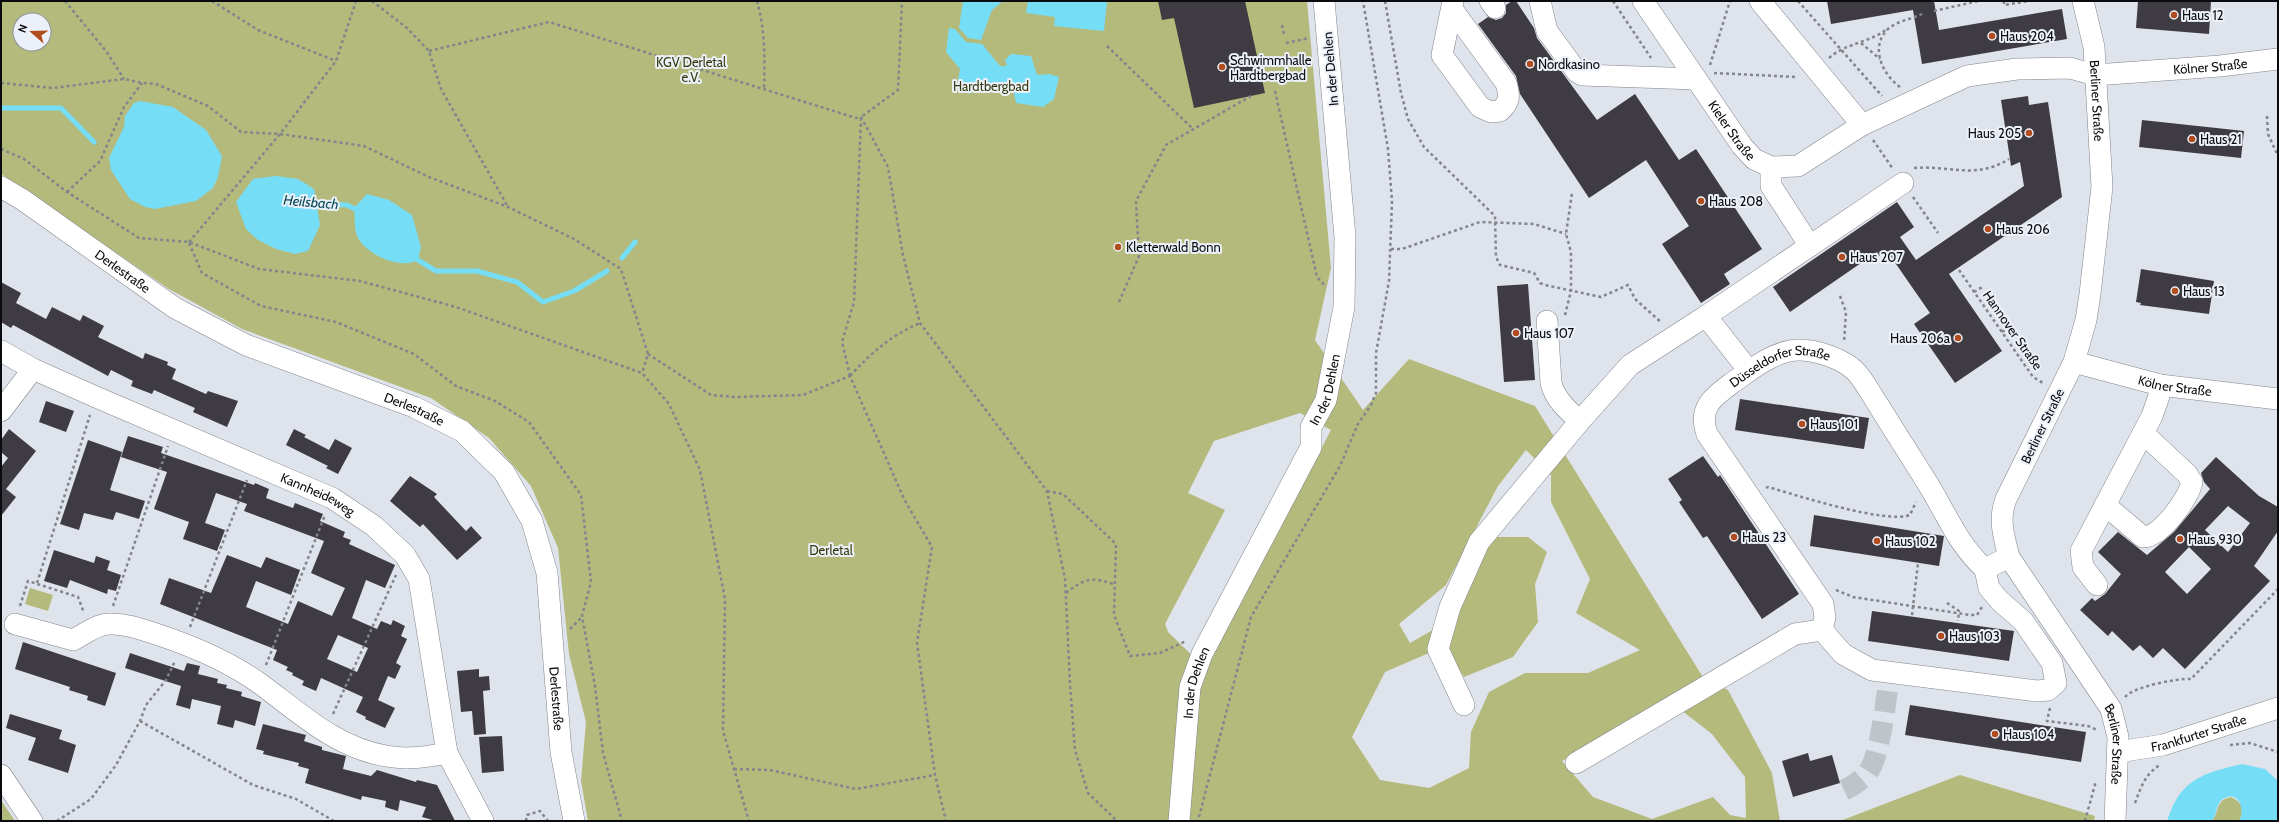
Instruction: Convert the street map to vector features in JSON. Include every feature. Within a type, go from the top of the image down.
[{"type":"street","name":"In der Dehlen","points":[[1179,821],[1190,687],[1202,654],[1311,446],[1311,428],[1326,400],[1344,307],[1345,237],[1324,1]]},
{"type":"street","points":[[1540,1],[1548,31],[1577,72],[1582,75],[1703,72]]},
{"type":"street","name":"Kieler Straße","points":[[1643,1],[1703,72],[1713,103],[1754,158],[1771,166],[1798,166],[1862,125],[1967,76],[2017,69],[2055,68],[2070,68],[2094,75]]},
{"type":"street","points":[[1760,1],[1862,125]]},
{"type":"street","name":"Berliner Straße","points":[[2083,1],[2094,47],[2094,75],[2102,186],[2090,294],[2086,320],[2074,362],[2002,510],[2002,532],[2009,557],[2111,709],[2118,737],[2115,821]]},
{"type":"street","name":"Kölner Straße","points":[[2094,75],[2220,66],[2278,59]]},
{"type":"street","points":[[1771,166],[1771,186],[1810,246]]},
{"type":"street","points":[[1464,705],[1438,649],[1450,606],[1479,542],[1580,421],[1630,365],[1810,246],[1907,176]]},
{"type":"street","name":"Derlestraße","points":[[1,188],[23,200],[175,308],[246,345],[414,407],[462,431],[504,472],[532,521],[547,573],[561,752],[574,821]]},
{"type":"street","points":[[1706,316],[1749,371]]},
{"type":"street","points":[[1548,331],[1550,383],[1553,392],[1568,411],[1580,421]]},
{"type":"street","name":"Düsseldorfer Straße","points":[[1822,630],[1825,617],[1823,604],[1707,434],[1704,424],[1705,410],[1713,397],[1749,371],[1774,357],[1799,350],[1819,353],[1842,362],[1854,369],[1929,485],[1970,556],[1984,568]]},
{"type":"street","name":"Kannheideweg","points":[[1,351],[34,369],[96,397],[332,498],[374,526],[405,555],[419,579],[446,753],[483,821]]},
{"type":"street","name":"Kölner Straße","points":[[2074,362],[2160,385],[2278,399]]},
{"type":"street","points":[[1,411],[34,369]]},
{"type":"street","points":[[2097,585],[2083,567],[2081,551],[2156,406],[2160,385]]},
{"type":"street","points":[[2104,505],[2143,537],[2150,538],[2158,533],[2190,492],[2192,482],[2187,474],[2143,433]]},
{"type":"street","points":[[1576,763],[1795,634],[1822,630],[1844,654],[1872,670],[2037,691],[2048,690],[2056,683],[2052,663],[2023,621],[1989,588],[1984,568],[2009,557]]},
{"type":"street","points":[[15,624],[73,640],[100,627],[135,628],[184,643],[220,659],[259,683],[325,732],[354,746],[386,756],[419,758],[446,753]]},
{"type":"street","name":"Frankfurter Straße","points":[[2118,752],[2163,745],[2210,728],[2278,708]]},
{"type":"street","points":[[1,775],[32,821]]},
{"type":"path","points":[[64,1],[102,46],[124,79]]},
{"type":"path","points":[[212,1],[258,30],[336,61]]},
{"type":"path","points":[[189,242],[280,134],[336,61],[356,1]]},
{"type":"path","points":[[372,1],[407,28],[428,51],[441,89],[508,207]]},
{"type":"path","points":[[757,1],[765,61],[764,88]]},
{"type":"path","points":[[428,51],[549,22],[856,118],[861,117],[898,90],[902,1]]},
{"type":"path","points":[[1385,1],[1401,93],[1408,119],[1424,146],[1493,213],[1496,257],[1500,265],[1534,273],[1540,283],[1601,297],[1628,285],[1635,298],[1675,335]]},
{"type":"path","points":[[1703,72],[1730,1]]},
{"type":"path","points":[[1798,1],[1894,110]]},
{"type":"path","points":[[1934,11],[1978,1]]},
{"type":"path","points":[[2004,1],[2004,5],[2028,1]]},
{"type":"path","points":[[1817,70],[1839,49],[1861,43],[1922,14]]},
{"type":"path","points":[[1282,25],[1284,34]]},
{"type":"path","points":[[1887,30],[1880,45],[1880,60],[1891,81],[1904,90]]},
{"type":"path","points":[[1286,43],[1327,34]]},
{"type":"path","points":[[1861,43],[1880,60]]},
{"type":"path","points":[[1107,46],[1193,129]]},
{"type":"path","points":[[1,84],[53,88],[124,79],[156,84],[208,106],[242,132],[280,134],[364,146],[429,177],[508,207],[574,239],[621,269],[648,354],[642,373]]},
{"type":"path","points":[[67,192],[100,161],[124,107],[142,83]]},
{"type":"path","points":[[1275,91],[1317,277],[1344,307]]},
{"type":"path","points":[[1120,302],[1139,256],[1136,201],[1166,145],[1251,96]]},
{"type":"path","points":[[2267,116],[2268,134],[2278,156]]},
{"type":"path","points":[[861,117],[888,167],[903,255],[920,322],[1047,491],[1065,579],[1075,750],[1088,793],[1117,821]]},
{"type":"path","points":[[861,117],[854,302],[842,342],[850,376],[904,499],[932,547],[917,643],[935,775],[946,821]]},
{"type":"path","points":[[1,149],[24,159],[67,192],[139,238],[189,242],[259,269],[360,281],[456,307],[642,373],[669,404],[700,470],[725,599],[723,731],[749,821]]},
{"type":"path","points":[[1907,176],[1992,168],[2009,159]]},
{"type":"path","points":[[1548,331],[1557,331],[1563,320],[1570,291],[1571,252],[1566,234],[1572,193]]},
{"type":"path","points":[[1391,249],[1402,249],[1480,222],[1494,221],[1534,224],[1566,234]]},
{"type":"path","points":[[189,242],[202,274],[261,306],[336,322],[414,354],[456,386],[495,401],[529,422],[580,495],[590,582],[582,616],[595,686],[603,753],[622,821]]},
{"type":"path","name":"Hannover Straße","points":[[1959,270],[2033,377],[2059,392]]},
{"type":"path","points":[[1974,292],[1984,286]]},
{"type":"path","points":[[1840,296],[1846,312],[1842,362]]},
{"type":"path","points":[[648,354],[711,395],[734,397],[803,395],[850,376],[868,357],[895,334],[920,322]]},
{"type":"path","points":[[2002,332],[2010,326]]},
{"type":"path","points":[[37,583],[96,397]]},
{"type":"path","points":[[100,627],[173,431]]},
{"type":"path","points":[[57,821],[91,800],[116,764],[140,721],[146,705],[166,680],[184,643],[253,464]]},
{"type":"path","points":[[1751,499],[1768,487],[1839,507],[1905,517],[1910,515],[1923,488],[1929,485]]},
{"type":"path","points":[[1047,491],[1063,494],[1116,544],[1114,615],[1130,656],[1160,653],[1185,643]]},
{"type":"path","points":[[259,683],[332,498]]},
{"type":"path","points":[[325,732],[405,555]]},
{"type":"path","points":[[1912,615],[1918,564]]},
{"type":"path","points":[[1066,593],[1079,583],[1093,579],[1104,580],[1114,584]]},
{"type":"path","points":[[15,624],[28,581],[78,597],[100,627]]},
{"type":"path","points":[[1810,586],[1819,582],[1852,597],[1977,615],[1993,593]]},
{"type":"path","points":[[2123,700],[2130,691],[2177,679],[2191,679],[2278,589]]},
{"type":"path","points":[[1947,603],[1959,611],[1958,621]]},
{"type":"path","points":[[2048,690],[2051,701],[2047,721],[2093,727],[2097,729],[2100,736]]},
{"type":"path","points":[[140,721],[253,785],[296,799],[334,821]]},
{"type":"path","points":[[2225,745],[2250,743],[2278,752]]},
{"type":"path","points":[[2134,807],[2150,771],[2163,764]]},
{"type":"path","points":[[734,769],[770,770],[856,789],[935,775]]},
{"type":"path","points":[[2085,821],[2097,779]]},
{"type":"path","points":[[526,821],[527,815],[540,811],[548,821]]},
{"type":"green space","name":"Derletal","points":[[1,1],[1307,1],[1331,268],[1315,340],[1363,410],[1409,359],[1535,406],[1704,679],[1728,690],[1772,773],[1780,821],[588,821],[581,781],[586,722],[569,654],[558,548],[531,486],[489,438],[431,398],[242,329],[169,289],[1,174]],"holes":[[[1300,413],[1331,430],[1206,669],[1168,632],[1165,624],[1225,510],[1188,493],[1214,441]],[[1526,450],[1551,475],[1551,502],[1590,579],[1576,613],[1640,650],[1588,673],[1525,673],[1489,692],[1471,732],[1469,768],[1429,788],[1380,780],[1352,737],[1385,672],[1429,653],[1452,657],[1464,677],[1513,657],[1538,622],[1535,584],[1547,552],[1528,537],[1493,537],[1454,618],[1410,643],[1399,624],[1446,585],[1498,486]],[[1668,700],[1712,734],[1745,777],[1746,818],[1730,815],[1713,797],[1652,819],[1593,797],[1562,761]]]},
{"type":"green space","points":[[30,588],[53,595],[48,611],[25,604]]},
{"type":"green space","points":[[1960,775],[2095,816],[2094,821],[1840,821]]},
{"type":"green space","points":[[2231,797],[2238,801],[2242,807],[2242,813],[2239,821],[2212,821],[2220,803],[2226,798]]},
{"type":"green space","points":[[1,800],[15,821],[1,821]]},
{"type":"water","points":[[963,1],[1003,1],[992,10],[981,40],[968,38],[959,28]]},
{"type":"water","points":[[1028,1],[1107,1],[1104,31],[1054,26],[1055,17],[1026,13]]},
{"type":"water","points":[[949,28],[955,29],[966,42],[982,44],[1000,66],[1007,66],[1005,60],[1011,54],[1031,56],[1037,75],[1049,74],[1059,77],[1054,99],[1043,107],[1016,103],[1014,93],[988,90],[982,84],[969,94],[958,81],[960,69],[946,52]]},
{"type":"water","points":[[140,101],[173,107],[206,130],[222,156],[218,177],[213,188],[196,201],[155,209],[145,207],[130,199],[111,170],[109,158],[124,127],[125,116],[134,103]]},
{"type":"water","points":[[276,176],[298,179],[314,189],[320,225],[308,251],[295,254],[276,249],[258,240],[246,229],[236,202],[253,179]]},
{"type":"water","points":[[367,194],[389,200],[412,215],[421,247],[418,260],[411,263],[393,262],[376,255],[361,243],[356,233],[354,208]]},
{"type":"water","points":[[2242,764],[2265,769],[2278,781],[2278,821],[2239,821],[2242,812],[2239,802],[2233,797],[2228,797],[2219,803],[2212,821],[2167,821],[2179,795],[2195,780],[2215,771]]},
{"type":"building","name":"Schwimmhalle Hardtbergbad","points":[[1158,1],[1245,1],[1265,93],[1194,108],[1174,18],[1162,20]]},
{"type":"building","points":[[1512,1],[1516,1],[1534,28],[1537,38],[1597,120],[1635,94],[1679,160],[1696,149],[1762,249],[1724,274],[1730,284],[1701,303],[1662,244],[1689,226],[1646,160],[1589,198],[1520,94],[1516,76],[1478,24],[1488,17],[1496,20],[1502,18],[1506,13],[1506,5]]},
{"type":"building","name":"Haus 204","points":[[1827,1],[1934,1],[1939,30],[2062,9],[2067,39],[1922,64],[1913,10],[1831,24]]},
{"type":"building","name":"Haus 12","points":[[2138,1],[2211,1],[2209,34],[2136,28]]},
{"type":"building","points":[[2028,96],[2029,105],[2048,102],[2062,197],[1949,274],[2002,351],[1955,383],[1914,324],[1930,313],[1887,251],[1879,256],[1877,252],[1790,312],[1773,287],[1897,202],[1914,227],[1900,237],[1916,260],[2024,186],[2020,162],[2011,166],[2001,100]]},
{"type":"building","name":"Haus 21","points":[[2142,120],[2244,131],[2241,158],[2139,147]]},
{"type":"building","name":"Haus 13","points":[[2141,269],[2214,281],[2209,314],[2140,305],[2141,303],[2136,302]]},
{"type":"building","points":[[1,282],[21,293],[16,303],[46,319],[52,307],[80,321],[83,315],[104,326],[98,337],[143,359],[145,353],[168,362],[167,365],[176,369],[172,379],[206,394],[208,391],[238,401],[227,427],[193,412],[195,408],[154,390],[152,394],[131,386],[133,381],[111,370],[108,376],[13,325],[11,328],[1,322]]},
{"type":"building","name":"Haus 107","points":[[1528,284],[1535,380],[1504,382],[1497,286]]},
{"type":"building","name":"Haus 101","points":[[1740,399],[1869,418],[1864,449],[1735,430]]},
{"type":"building","points":[[46,401],[74,411],[66,432],[39,422]]},
{"type":"building","points":[[9,429],[36,451],[6,489],[16,497],[1,516],[1,467],[8,458],[1,452],[1,440]]},
{"type":"building","points":[[294,429],[306,435],[304,437],[329,450],[335,439],[352,448],[338,474],[326,468],[328,466],[286,445]]},
{"type":"building","points":[[128,436],[163,447],[161,453],[254,485],[255,483],[269,489],[266,498],[293,508],[295,503],[323,514],[320,521],[345,532],[343,537],[351,540],[349,544],[395,565],[385,588],[366,580],[352,618],[377,629],[381,621],[391,625],[393,620],[405,626],[401,636],[407,639],[396,663],[401,666],[395,679],[388,676],[378,700],[395,708],[385,728],[365,719],[366,717],[356,712],[363,697],[321,678],[316,691],[302,685],[304,681],[286,670],[288,667],[273,660],[277,650],[160,604],[169,578],[211,593],[227,555],[261,568],[266,557],[300,570],[291,595],[256,581],[246,607],[288,624],[298,601],[332,616],[345,588],[311,573],[324,541],[244,511],[247,504],[216,493],[205,523],[225,530],[217,551],[183,539],[189,522],[154,509],[167,472],[121,457]],"holes":[[[338,635],[368,648],[357,672],[327,659]]]},
{"type":"building","points":[[88,440],[122,452],[110,490],[145,501],[139,519],[116,512],[113,520],[84,513],[79,530],[60,524]]},
{"type":"building","name":"Haus 23","points":[[1703,456],[1718,477],[1720,475],[1799,594],[1762,619],[1707,536],[1703,538],[1679,502],[1682,500],[1668,479]]},
{"type":"building","points":[[2216,457],[2259,496],[2278,507],[2278,531],[2254,566],[2270,581],[2185,669],[2163,648],[2153,658],[2140,645],[2133,651],[2112,631],[2108,636],[2080,610],[2092,598],[2095,601],[2105,594],[2121,574],[2098,552],[2118,532],[2147,555],[2174,532],[2210,489],[2204,482],[2201,473]],"holes":[[[2228,506],[2250,523],[2228,552],[2205,530]],[[2189,547],[2211,569],[2187,594],[2165,572]]]},
{"type":"building","points":[[410,476],[437,494],[434,497],[466,531],[471,526],[482,538],[457,560],[423,524],[420,527],[390,501]]},
{"type":"building","name":"Haus 102","points":[[1814,515],[1944,536],[1939,566],[1810,546]]},
{"type":"building","points":[[54,550],[94,563],[96,556],[110,561],[107,570],[121,575],[116,591],[108,589],[107,594],[70,580],[67,588],[44,581]]},
{"type":"building","name":"Haus 103","points":[[1872,611],[2014,631],[2009,661],[1868,641]]},
{"type":"building","points":[[23,642],[116,673],[105,706],[87,700],[88,696],[69,690],[70,687],[15,669]]},
{"type":"building","points":[[130,653],[184,671],[187,663],[200,666],[198,674],[218,679],[217,683],[227,685],[226,688],[242,692],[241,696],[261,702],[255,726],[235,720],[233,728],[217,724],[221,706],[192,699],[190,709],[176,705],[181,686],[125,668]]},
{"type":"building","points":[[479,669],[479,677],[489,676],[490,690],[483,691],[486,734],[474,735],[472,711],[461,712],[457,671]]},
{"type":"building","name":"Haus 104","points":[[1910,705],[2086,732],[2081,762],[1905,735]]},
{"type":"building","points":[[10,714],[62,730],[59,739],[76,745],[68,773],[28,760],[36,738],[6,728]]},
{"type":"building","points":[[263,724],[306,735],[304,741],[322,747],[322,750],[346,756],[343,769],[371,776],[377,770],[416,782],[417,780],[437,785],[455,821],[436,821],[422,817],[426,807],[400,800],[398,811],[385,807],[386,801],[362,796],[361,800],[305,783],[309,769],[298,766],[299,763],[263,754],[264,751],[256,749]]},
{"type":"building","points":[[502,736],[504,771],[482,773],[479,737]]},
{"type":"building","points":[[1808,753],[1810,761],[1832,755],[1840,783],[1793,797],[1782,761]]},
{"type":"waterway","name":"Heilsbach","points":[[1,108],[61,108],[94,142]]},
{"type":"waterway","name":"Heilsbach","points":[[311,203],[347,205],[359,211]]},
{"type":"waterway","name":"Heilsbach","points":[[622,258],[635,242]]},
{"type":"waterway","name":"Heilsbach","points":[[416,256],[418,260],[436,271],[477,271],[517,282],[543,302],[574,291],[607,271]]},
{"type":"tunnel","points":[[1844,790],[1862,779],[1872,765],[1882,726],[1890,672]]},
{"type":"place","name":"Haus 12","points":[[2174,15]]},
{"type":"place","name":"Haus 204","points":[[1992,36]]},
{"type":"place","name":"Nordkasino","points":[[1530,64]]},
{"type":"place","name":"Schwimmhalle Hardtbergbad","points":[[1222,67]]},
{"type":"place","name":"Haus 205","points":[[2029,133]]},
{"type":"place","name":"Haus 21","points":[[2192,139]]},
{"type":"place","name":"Haus 208","points":[[1701,201]]},
{"type":"place","name":"Haus 206","points":[[1988,229]]},
{"type":"place","name":"Kletterwald Bonn","points":[[1118,247]]},
{"type":"place","name":"Haus 207","points":[[1842,257]]},
{"type":"place","name":"Haus 13","points":[[2175,291]]},
{"type":"place","name":"Haus 107","points":[[1516,333]]},
{"type":"place","name":"Haus 206a","points":[[1958,338]]},
{"type":"place","name":"Haus 101","points":[[1802,424]]},
{"type":"place","name":"Haus 23","points":[[1734,537]]},
{"type":"place","name":"Haus 930","points":[[2180,539]]},
{"type":"place","name":"Haus 102","points":[[1877,541]]},
{"type":"place","name":"Haus 103","points":[[1941,636]]},
{"type":"place","name":"Haus 104","points":[[1995,734]]},
{"type":"park label","name":"KGV Derletal e.V.","points":[[691,70]]},
{"type":"park label","name":"Hardtbergbad","points":[[991,86]]}]
